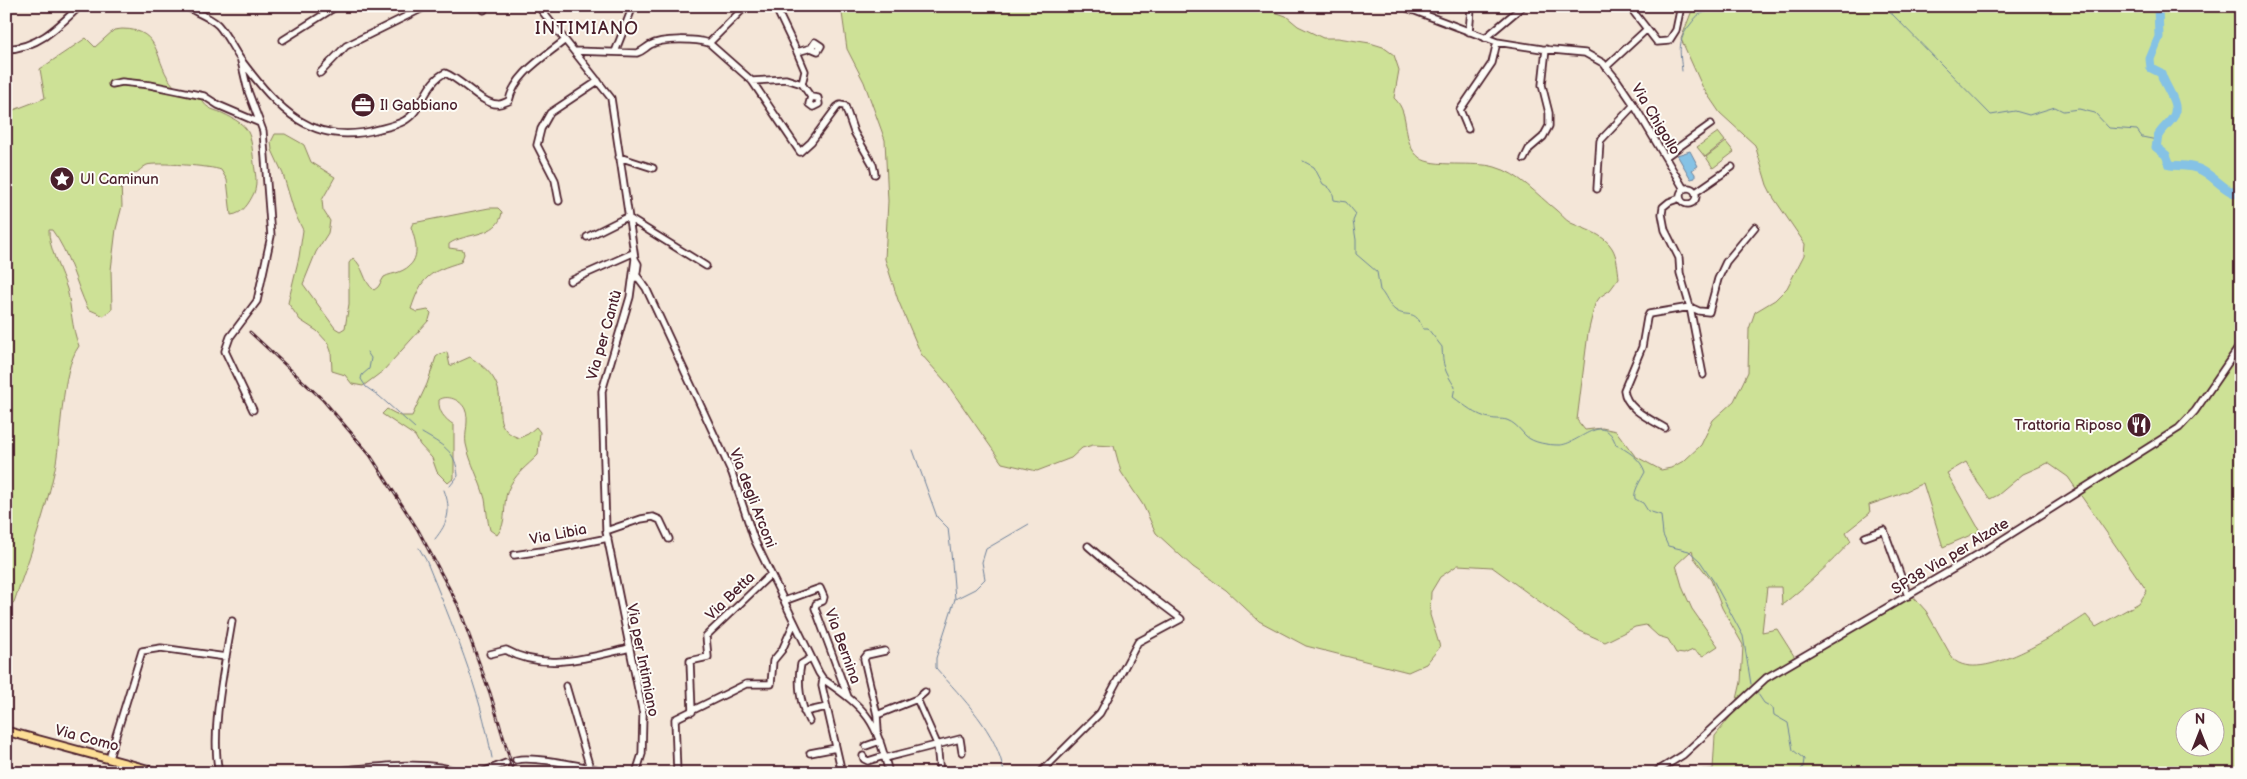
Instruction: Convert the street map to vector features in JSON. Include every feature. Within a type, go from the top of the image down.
[{"type":"main road","name":"Via Como","points":[[6,730],[161,773]]},
{"type":"street","points":[[6,49],[24,48],[38,41],[61,24],[80,6]]},
{"type":"street","points":[[185,6],[218,25],[240,59],[272,99],[289,114],[314,129],[338,135],[370,132],[404,121],[412,114],[432,84],[440,75],[445,73],[454,76],[491,103],[499,105],[509,101],[511,91],[526,73],[565,40]]},
{"type":"street","points":[[283,40],[337,6]]},
{"type":"street","points":[[320,72],[346,46],[427,6]]},
{"type":"street","points":[[538,6],[611,98],[627,217],[634,256],[638,264],[634,289],[630,296]]},
{"type":"street","points":[[544,14],[548,6]]},
{"type":"street","points":[[615,52],[633,6]]},
{"type":"street","points":[[709,43],[746,6]]},
{"type":"street","points":[[775,6],[805,71],[802,84]]},
{"type":"street","points":[[1402,6],[1497,42],[1546,50],[1586,53],[1605,65],[1647,29]]},
{"type":"street","points":[[1467,6],[1471,9],[1468,32]]},
{"type":"street","points":[[1485,38],[1523,6]]},
{"type":"street","points":[[1629,6],[1657,42],[1669,42],[1676,30],[1681,6]]},
{"type":"street","points":[[574,51],[637,53],[646,50],[650,46],[664,42],[694,40],[709,43],[752,81],[800,152],[837,107],[842,105],[847,108],[854,132],[876,174]]},
{"type":"street","points":[[1468,129],[1460,110],[1492,63],[1497,42]]},
{"type":"street","points":[[797,52],[811,48]]},
{"type":"street","points":[[1524,159],[1529,149],[1543,137],[1549,126],[1542,85],[1546,50]]},
{"type":"street","points":[[240,59],[248,91],[263,131],[271,236],[257,301],[230,337],[225,351],[253,410]]},
{"type":"street","name":"Via Chigollo","points":[[1605,65],[1634,105],[1684,189]]},
{"type":"street","points":[[752,81],[786,79],[802,84],[811,97]]},
{"type":"street","points":[[559,201],[555,180],[537,145],[541,129],[550,113],[598,81]]},
{"type":"street","points":[[112,84],[122,82],[150,85],[204,96],[218,105],[260,123]]},
{"type":"street","points":[[1597,189],[1600,141],[1634,105]]},
{"type":"street","points":[[1665,158],[1711,124]]},
{"type":"street","points":[[619,157],[652,168]]},
{"type":"street","points":[[1696,192],[1732,167]]},
{"type":"street","points":[[1696,192],[1689,188],[1684,189],[1680,198],[1668,202],[1663,207],[1662,214],[1665,230],[1680,258],[1682,282],[1690,307],[1703,375]]},
{"type":"street","points":[[1680,198],[1686,204],[1691,204],[1697,198],[1696,192]]},
{"type":"street","points":[[587,237],[627,217]]},
{"type":"street","points":[[627,217],[706,266]]},
{"type":"street","points":[[1665,428],[1633,407],[1624,396],[1624,390],[1642,347],[1649,314],[1690,307],[1705,312],[1711,310],[1718,279],[1726,262],[1755,227]]},
{"type":"street","points":[[570,280],[634,256]]},
{"type":"street","name":"Via degli Arconi","points":[[635,276],[646,287],[732,473],[754,539],[812,658],[823,679],[863,710],[880,738],[889,773]]},
{"type":"street","name":"Via per Cantù","points":[[615,581],[606,531],[602,391],[635,276]]},
{"type":"street","points":[[634,289],[637,286],[646,287]]},
{"type":"street","name":"SP38 Via per Alzate","points":[[1654,773],[1682,754],[1766,678],[1908,596],[2180,428],[2195,411],[2241,344]]},
{"type":"street","points":[[606,531],[653,517],[660,520],[669,539]]},
{"type":"street","points":[[1865,538],[1884,530],[1908,596]]},
{"type":"street","name":"Via Libia","points":[[514,555],[608,538]]},
{"type":"street","points":[[1040,773],[1100,713],[1138,642],[1181,619],[1111,566],[1088,546]]},
{"type":"street","name":"Via Betta","points":[[692,712],[690,661],[708,658],[706,636],[772,574]]},
{"type":"street","name":"Via per Intimiano","points":[[615,581],[643,714],[642,754],[636,773]]},
{"type":"street","name":"Via Bernina","points":[[784,601],[820,588],[824,598],[814,608],[848,697]]},
{"type":"street","points":[[219,773],[216,759],[219,699],[232,621]]},
{"type":"street","points":[[677,773],[675,719],[746,684],[771,684],[773,661],[782,650],[794,622]]},
{"type":"street","points":[[109,758],[142,651],[161,648],[226,657]]},
{"type":"street","points":[[490,654],[506,650],[518,656],[561,662],[630,648]]},
{"type":"street","points":[[866,746],[880,738],[877,715],[864,659],[867,655],[885,651]]},
{"type":"street","points":[[809,721],[804,712],[800,690],[800,668],[801,664],[812,658]]},
{"type":"street","points":[[823,679],[822,686],[842,773]]},
{"type":"street","points":[[566,686],[590,768]]},
{"type":"street","points":[[877,715],[917,699],[925,692]]},
{"type":"street","points":[[917,699],[937,744],[940,773]]},
{"type":"street","points":[[804,712],[827,707]]},
{"type":"street","points":[[863,756],[868,761],[960,739],[962,752]]},
{"type":"street","points":[[810,753],[836,748]]},
{"type":"street","points":[[516,760],[541,760],[616,773]]},
{"type":"street","points":[[487,772],[506,763]]},
{"type":"street","points":[[316,773],[424,765],[439,765],[461,773]]},
{"type":"green space","points":[[841,6],[1215,6],[1272,11],[1286,16],[1298,26],[1323,38],[1338,38],[1383,47],[1394,55],[1399,70],[1394,98],[1403,112],[1410,145],[1420,158],[1434,163],[1487,165],[1504,170],[1527,185],[1569,222],[1604,239],[1614,251],[1619,278],[1610,290],[1600,297],[1595,304],[1588,333],[1577,420],[1585,430],[1602,428],[1616,431],[1635,456],[1661,470],[1671,468],[1685,460],[1701,445],[1713,420],[1734,401],[1748,372],[1749,329],[1755,312],[1775,300],[1787,288],[1804,255],[1805,244],[1773,197],[1767,185],[1755,145],[1720,113],[1703,88],[1681,39],[1691,13],[1696,6],[2125,6],[2135,10],[2146,6],[2241,6],[2241,773],[1700,773],[1702,770],[1713,769],[1715,736],[1734,712],[1741,682],[1743,645],[1722,608],[1711,580],[1694,558],[1692,550],[1676,565],[1683,589],[1692,609],[1718,646],[1703,656],[1693,650],[1684,654],[1676,653],[1668,639],[1658,636],[1646,625],[1635,627],[1605,642],[1580,631],[1492,567],[1458,565],[1440,577],[1431,592],[1430,615],[1440,647],[1426,664],[1408,672],[1306,646],[1259,621],[1226,590],[1193,567],[1156,533],[1143,505],[1121,472],[1114,446],[1093,445],[1082,448],[1071,458],[1037,471],[1002,463],[945,381],[921,354],[898,300],[885,259],[888,201],[885,140],[864,82],[847,49]],"holes":[[[1966,462],[1990,499],[1998,495],[2023,474],[2048,463],[2068,477],[2147,591],[2139,603],[2096,627],[2086,615],[2058,633],[2020,653],[2001,661],[1982,665],[1966,665],[1953,659],[1926,611],[1909,592],[1796,659],[1777,629],[1762,632],[1767,587],[1781,587],[1782,605],[1818,574],[1851,541],[1846,532],[1870,513],[1869,505],[1898,495],[1923,483],[1943,547],[1980,531],[1947,473]]]},
{"type":"green space","points":[[122,29],[145,35],[151,41],[167,77],[176,88],[198,96],[211,109],[232,118],[244,127],[252,144],[256,185],[252,197],[245,207],[239,213],[231,215],[227,180],[221,170],[196,166],[152,164],[123,179],[121,183],[122,206],[116,229],[111,270],[112,309],[104,316],[88,309],[68,258],[52,230],[49,230],[53,252],[67,289],[74,331],[79,346],[68,372],[62,407],[57,459],[46,506],[14,602],[6,610],[6,113],[45,98],[40,69],[86,38],[95,47],[114,30]]},
{"type":"green space","points":[[1718,132],[1725,141],[1705,157],[1697,147]]},
{"type":"green space","points":[[275,134],[285,134],[304,145],[311,162],[335,177],[322,200],[323,210],[330,221],[328,233],[316,252],[303,284],[335,328],[340,331],[345,328],[349,304],[349,263],[353,258],[357,261],[370,287],[374,290],[384,277],[406,268],[414,259],[416,247],[411,227],[413,223],[489,208],[498,208],[502,212],[500,220],[495,226],[449,244],[449,248],[463,250],[464,254],[461,262],[441,269],[428,277],[419,289],[411,309],[417,312],[428,310],[431,313],[429,320],[383,371],[363,386],[352,384],[345,375],[332,371],[331,351],[328,343],[317,331],[300,320],[288,303],[299,257],[303,230],[295,214],[283,174],[272,150],[271,142]]},
{"type":"green space","points":[[1726,142],[1734,152],[1713,168],[1706,157]]},
{"type":"green space","points":[[447,352],[450,366],[470,357],[490,374],[498,389],[501,421],[504,428],[519,438],[528,434],[536,427],[540,432],[538,455],[517,475],[508,490],[503,525],[497,535],[490,530],[485,499],[466,444],[467,422],[463,406],[450,398],[439,400],[443,415],[454,425],[454,478],[448,483],[437,472],[432,458],[420,445],[415,436],[382,414],[387,409],[400,416],[412,416],[427,384],[436,357]]},
{"type":"water","points":[[1690,151],[1698,166],[1692,170],[1695,178],[1691,179],[1677,155]]},
{"type":"waterway","points":[[1682,71],[1680,46],[1683,36],[1696,17],[1709,11],[1712,6]]},
{"type":"waterway","points":[[1881,6],[1893,15],[1991,115],[2015,111],[2029,115],[2055,107],[2063,111],[2079,109],[2095,113],[2109,128],[2137,130],[2142,137],[2157,140]]},
{"type":"waterway","points":[[2158,6],[2159,37],[2150,59],[2151,68],[2161,73],[2173,98],[2175,113],[2158,136],[2156,147],[2166,155],[2170,165],[2197,168],[2225,188],[2241,195]]},
{"type":"waterway","points":[[1303,161],[1314,167],[1323,184],[1331,190],[1334,200],[1346,202],[1356,214],[1353,221],[1356,254],[1377,272],[1380,290],[1391,306],[1403,314],[1417,318],[1423,329],[1428,329],[1442,347],[1445,368],[1455,387],[1453,397],[1480,415],[1512,422],[1526,436],[1541,443],[1551,445],[1567,444],[1598,429],[1605,430],[1611,435],[1616,445],[1637,459],[1645,472],[1636,489],[1635,499],[1643,503],[1648,511],[1661,515],[1663,535],[1668,546],[1689,551],[1700,561],[1714,582],[1743,636],[1751,684]]},
{"type":"waterway","points":[[367,352],[371,358],[369,369],[362,375],[361,379],[366,387],[415,428]]},
{"type":"waterway","points":[[422,433],[436,441],[451,454],[457,467],[458,476],[450,486]]},
{"type":"waterway","points":[[913,450],[937,517],[948,528],[952,562],[955,599],[936,658],[936,668],[978,716],[994,744],[1004,773]]},
{"type":"waterway","points":[[435,539],[446,522],[448,504],[444,490]]},
{"type":"waterway","points":[[955,599],[975,589],[985,579],[982,562],[986,549],[1029,524]]},
{"type":"waterway","points":[[419,548],[446,608],[473,682],[492,758]]},
{"type":"waterway","points":[[1756,691],[1764,703],[1773,708],[1774,715],[1788,723],[1793,750],[1804,759],[1803,767],[1798,773]]},
{"type":"railway","points":[[250,332],[323,400],[370,455],[418,530],[458,605],[490,693],[514,773]]},
{"type":"place","name":"Il Gabbiano","points":[[363,105]]},
{"type":"place","name":"Ul Caminun","points":[[62,179]]},
{"type":"place","name":"Trattoria Riposo","points":[[2139,425]]},
{"type":"district","name":"INTIMIANO","points":[[587,28]]}]
